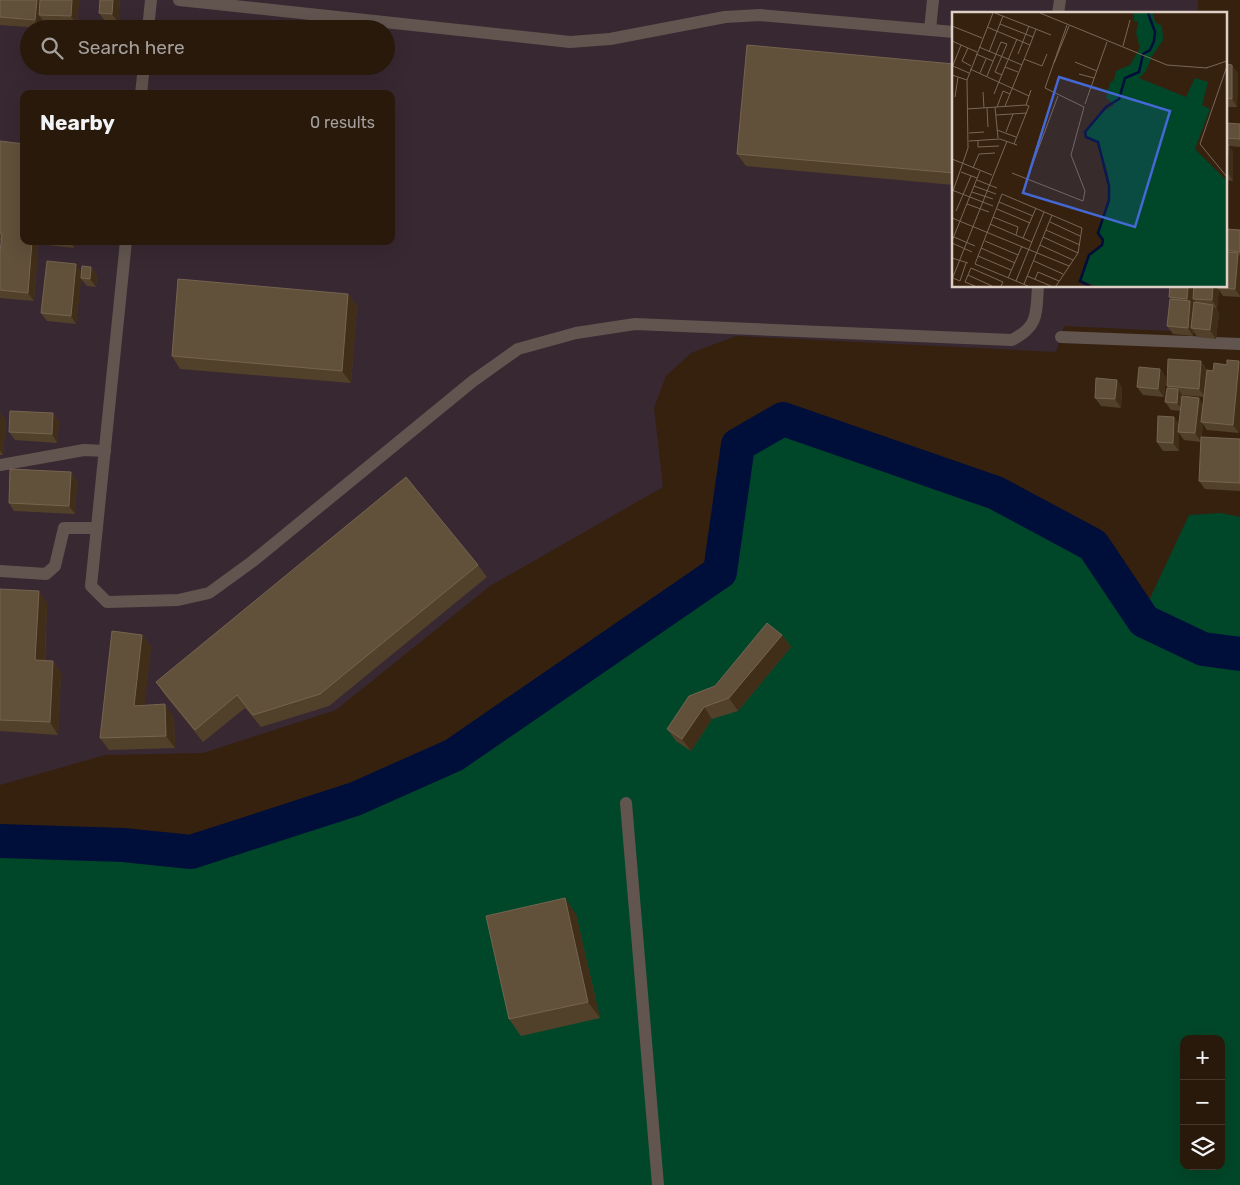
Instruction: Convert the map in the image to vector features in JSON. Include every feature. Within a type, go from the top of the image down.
[{"type":"street","points":[[149,20],[151,0]]},
{"type":"street","points":[[179,0],[365,20]]},
{"type":"street","points":[[930,30],[932,0]]},
{"type":"street","points":[[395,23],[570,42],[610,40],[724,16],[760,15],[952,32]]},
{"type":"street","points":[[141,90],[143,75]]},
{"type":"street","points":[[126,245],[91,586],[107,602],[178,600],[210,593],[253,561],[473,381],[518,349],[576,333],[635,324],[1012,340],[1028,332],[1036,313],[1038,288]]},
{"type":"street","points":[[1061,337],[1240,344]]},
{"type":"street","points":[[0,465],[84,450],[105,452]]},
{"type":"street","points":[[0,571],[46,574],[56,566],[64,528],[97,528]]},
{"type":"street","points":[[626,803],[658,1185]]},
{"type":"shaded area","points":[[0,0],[1198,0],[1197,12],[952,12],[952,288],[1174,288],[1170,331],[1064,326],[1056,352],[736,336],[691,353],[666,376],[654,408],[663,487],[490,586],[336,710],[203,753],[105,755],[0,785]]},
{"type":"green space","points":[[783,427],[996,501],[1087,553],[1137,625],[1198,655],[1240,661],[1240,1185],[0,1185],[0,853],[121,853],[197,860],[348,808],[456,763],[728,575],[745,452]]},
{"type":"green space","points":[[1221,513],[1240,517],[1240,659],[1197,653],[1138,624],[1189,515]]},
{"type":"building","points":[[0,0],[37,0],[35,20],[0,17]]},
{"type":"building","points":[[40,0],[72,0],[71,16],[39,15]]},
{"type":"building","points":[[100,0],[113,0],[112,14],[99,13]]},
{"type":"building","points":[[747,45],[952,64],[952,173],[737,154]]},
{"type":"building","points":[[1228,64],[1232,65],[1232,99],[1228,98]]},
{"type":"building","points":[[1228,123],[1240,124],[1240,139],[1228,138]]},
{"type":"building","points":[[0,141],[20,144],[20,245],[32,245],[28,293],[0,290],[2,234],[0,233]]},
{"type":"building","points":[[1228,229],[1240,230],[1240,252],[1228,250]]},
{"type":"building","points":[[1228,252],[1238,253],[1235,289],[1217,288],[1228,288]]},
{"type":"building","points":[[47,261],[76,264],[71,316],[41,313]]},
{"type":"building","points":[[82,266],[91,267],[90,279],[81,278]]},
{"type":"building","points":[[178,279],[348,294],[342,371],[172,356]]},
{"type":"building","points":[[1170,288],[1188,288],[1187,299],[1169,297]]},
{"type":"building","points":[[1194,288],[1213,288],[1212,300],[1193,299]]},
{"type":"building","points":[[1170,299],[1190,301],[1188,328],[1167,326]]},
{"type":"building","points":[[1194,302],[1213,305],[1210,330],[1191,328]]},
{"type":"building","points":[[1168,359],[1201,361],[1199,389],[1167,386]]},
{"type":"building","points":[[1227,360],[1239,361],[1233,425],[1201,422],[1207,370],[1213,371],[1214,363],[1227,365]]},
{"type":"building","points":[[1139,367],[1160,369],[1158,389],[1137,387]]},
{"type":"building","points":[[1096,378],[1117,380],[1115,399],[1095,398]]},
{"type":"building","points":[[1167,388],[1178,389],[1177,403],[1165,402]]},
{"type":"building","points":[[1182,396],[1199,398],[1195,433],[1178,432]]},
{"type":"building","points":[[10,411],[53,413],[52,434],[9,432]]},
{"type":"building","points":[[1158,416],[1174,417],[1173,443],[1157,442]]},
{"type":"building","points":[[1201,437],[1240,439],[1240,483],[1199,481]]},
{"type":"building","points":[[10,469],[71,472],[69,506],[9,503]]},
{"type":"building","points":[[406,477],[478,565],[320,694],[253,715],[237,695],[195,730],[156,682]]},
{"type":"building","points":[[0,589],[39,591],[35,660],[53,661],[50,722],[0,720]]},
{"type":"building","points":[[767,623],[782,635],[729,698],[704,707],[682,739],[667,729],[689,696],[715,686]]},
{"type":"building","points":[[112,631],[142,635],[134,706],[165,704],[166,736],[100,738]]},
{"type":"building","points":[[565,898],[588,1002],[509,1019],[486,916]]},
{"type":"waterway","points":[[0,841],[123,845],[191,852],[355,799],[454,755],[720,572],[738,445],[783,419],[996,493],[1093,545],[1144,621],[1203,649],[1240,654]]}]
